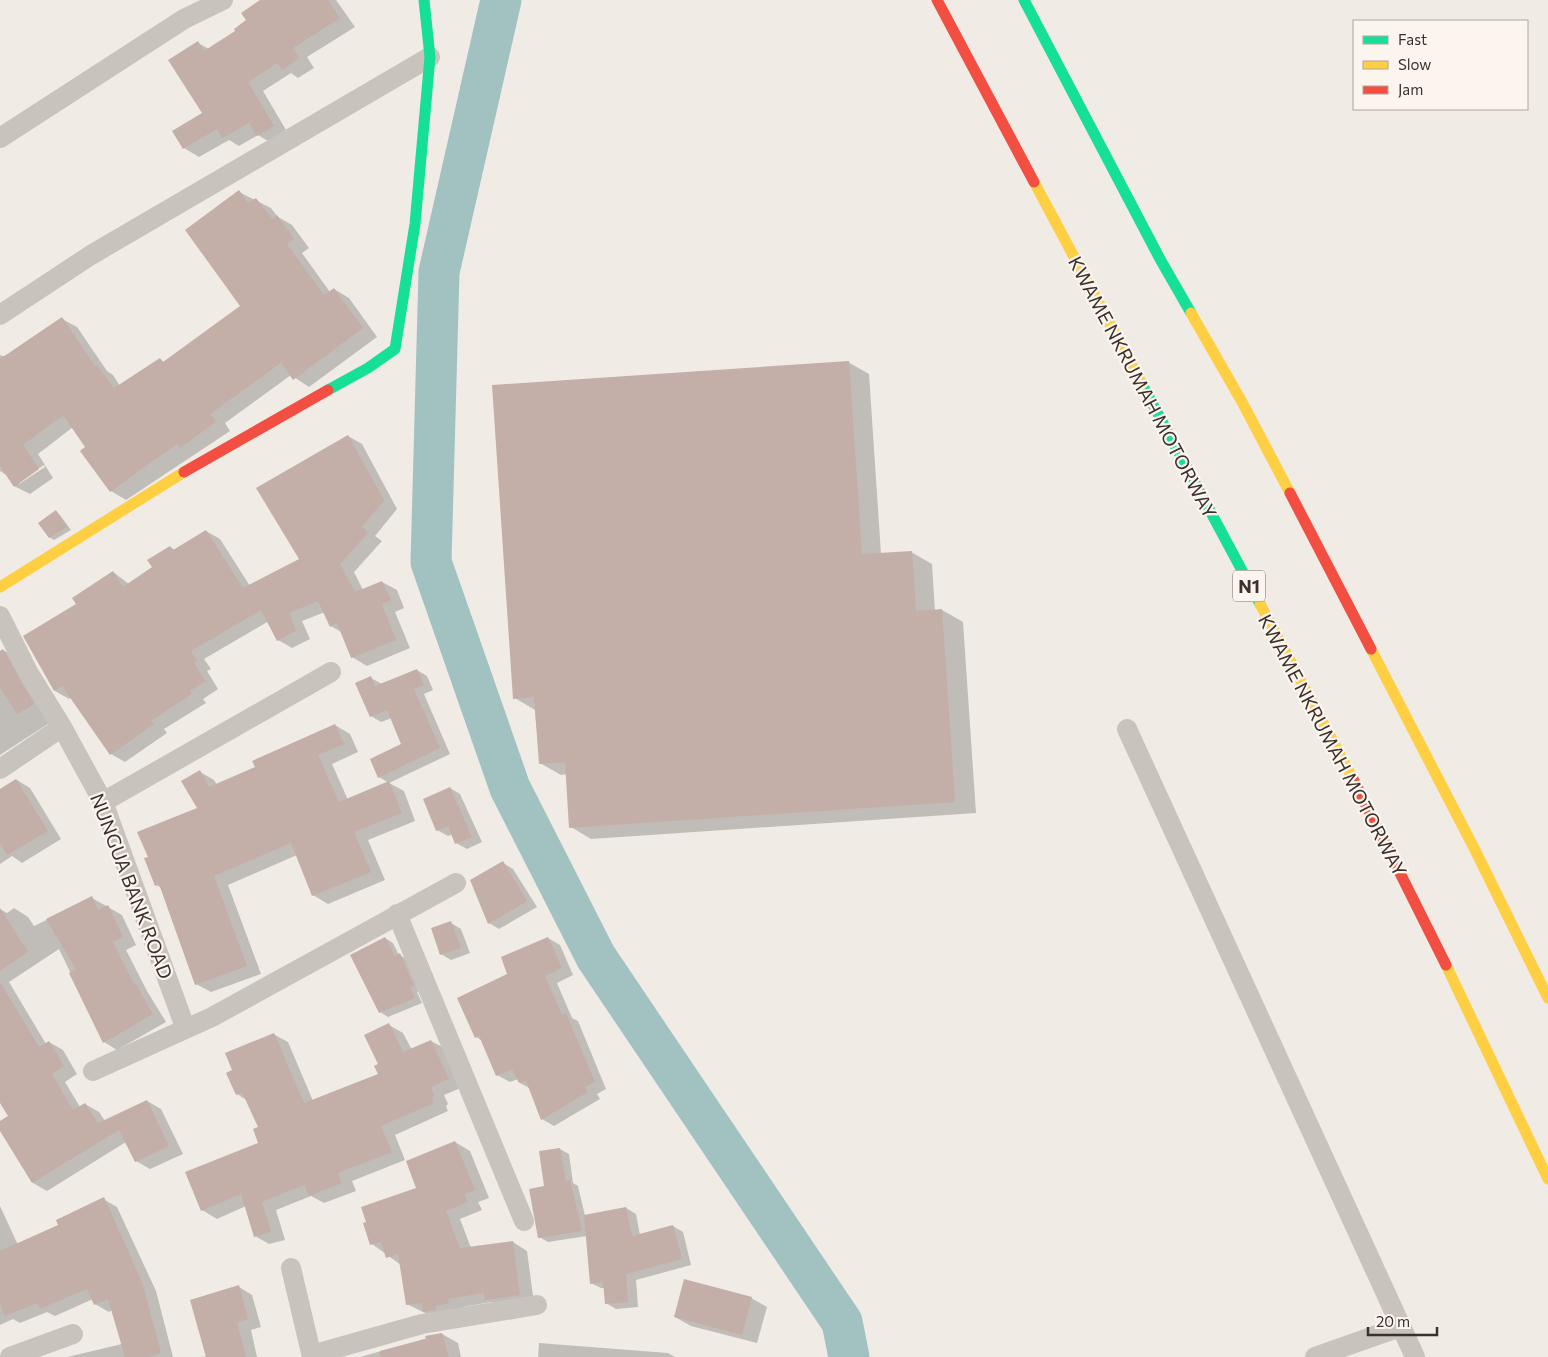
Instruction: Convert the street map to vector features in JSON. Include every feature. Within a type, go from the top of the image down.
[{"type":"main road","points":[[0,587],[208,457],[368,368],[395,348],[415,224],[430,57],[424,0]]},
{"type":"main road","name":"KWAME NKRUMAH MOTORWAY","points":[[937,0],[1352,777],[1464,1001],[1548,1179]]},
{"type":"main road","points":[[1024,0],[1160,259],[1242,402],[1475,850],[1548,998]]},
{"type":"street","points":[[0,138],[184,19],[223,0]]},
{"type":"street","points":[[0,315],[91,255],[430,57]]},
{"type":"street","name":"NUNGUA BANK ROAD","points":[[0,616],[28,672],[62,727],[103,802],[185,1027]]},
{"type":"street","points":[[103,802],[331,672]]},
{"type":"street","points":[[0,769],[62,727]]},
{"type":"street","points":[[1128,728],[1415,1357]]},
{"type":"street","points":[[93,1071],[212,1016],[456,883]]},
{"type":"street","points":[[397,914],[524,1221]]},
{"type":"street","points":[[291,1268],[312,1356],[422,1324],[537,1305]]},
{"type":"street","points":[[1315,1357],[1400,1327]]},
{"type":"street","points":[[10,1357],[73,1334]]},
{"type":"building","points":[[260,0],[328,0],[340,18],[293,48],[299,58],[282,70],[277,63],[248,82],[274,126],[257,136],[249,123],[222,138],[217,129],[183,149],[172,131],[202,113],[168,60],[198,41],[204,51],[235,31],[234,29],[246,20],[241,13]]},
{"type":"building","points":[[239,190],[248,203],[256,198],[272,219],[277,215],[294,239],[287,244],[324,295],[334,288],[363,328],[293,380],[281,363],[210,414],[216,422],[180,448],[177,444],[110,492],[80,451],[85,447],[63,415],[23,445],[39,469],[14,487],[0,466],[0,359],[62,317],[95,366],[97,365],[114,388],[160,358],[163,362],[240,306],[185,230]]},
{"type":"building","points":[[849,361],[862,554],[912,551],[916,611],[942,609],[955,802],[569,828],[565,762],[539,764],[534,697],[513,699],[492,385]]},
{"type":"building","points":[[348,435],[384,500],[362,527],[368,533],[340,564],[355,592],[382,581],[391,600],[382,604],[396,640],[351,658],[337,623],[330,627],[318,601],[289,613],[296,631],[277,641],[261,610],[191,651],[197,661],[194,663],[205,681],[190,691],[192,694],[151,721],[154,724],[110,755],[62,686],[54,691],[23,636],[76,604],[72,598],[113,571],[123,587],[152,567],[147,560],[170,546],[173,550],[206,530],[243,588],[299,559],[256,488]]},
{"type":"building","points":[[56,510],[67,527],[49,538],[38,523]]},
{"type":"building","points":[[3,649],[34,704],[17,714],[0,687],[0,651]]},
{"type":"building","points":[[417,669],[424,685],[414,689],[440,748],[378,778],[370,759],[401,744],[387,710],[370,717],[355,683],[371,676],[375,686]]},
{"type":"building","points":[[335,724],[344,744],[318,755],[339,802],[389,781],[402,813],[354,832],[371,872],[312,896],[291,843],[214,876],[247,966],[195,985],[159,884],[155,886],[144,858],[148,857],[137,832],[197,808],[181,781],[200,770],[209,787],[255,767],[252,761]]},
{"type":"building","points":[[16,779],[48,831],[7,855],[0,843],[0,789]]},
{"type":"building","points":[[450,787],[472,837],[455,844],[448,826],[436,831],[423,799]]},
{"type":"building","points":[[503,861],[527,901],[488,924],[470,880]]},
{"type":"building","points":[[92,896],[98,910],[108,905],[123,937],[113,942],[134,984],[153,1014],[103,1043],[69,973],[76,969],[46,919]]},
{"type":"building","points":[[0,908],[28,952],[0,971]]},
{"type":"building","points":[[451,921],[461,948],[440,955],[431,928]]},
{"type":"building","points":[[385,937],[395,956],[400,953],[414,986],[410,987],[415,998],[379,1013],[350,955]]},
{"type":"building","points":[[548,937],[562,968],[545,976],[562,1015],[566,1013],[595,1082],[585,1087],[588,1092],[541,1120],[526,1081],[519,1083],[512,1069],[496,1076],[479,1036],[475,1038],[457,998],[507,974],[501,957]]},
{"type":"building","points":[[0,982],[39,1047],[49,1041],[64,1066],[52,1074],[73,1110],[85,1103],[98,1123],[147,1100],[169,1146],[135,1162],[119,1130],[32,1183],[0,1131],[0,1121],[8,1116],[0,1103]]},
{"type":"building","points":[[389,1023],[403,1052],[431,1040],[449,1079],[431,1087],[435,1096],[432,1097],[434,1103],[381,1126],[392,1152],[338,1173],[342,1183],[309,1196],[304,1185],[262,1202],[271,1232],[254,1237],[241,1194],[201,1211],[185,1172],[258,1143],[253,1129],[258,1127],[242,1092],[236,1095],[226,1073],[232,1070],[225,1053],[274,1033],[304,1103],[378,1074],[374,1066],[378,1064],[364,1035]]},
{"type":"building","points":[[455,1141],[475,1190],[464,1194],[468,1202],[446,1211],[460,1248],[513,1241],[520,1295],[485,1300],[484,1293],[448,1299],[449,1303],[435,1306],[436,1310],[423,1312],[422,1303],[406,1305],[398,1254],[386,1258],[381,1242],[370,1245],[363,1223],[366,1222],[361,1207],[416,1188],[406,1161]]},
{"type":"building","points":[[560,1148],[566,1181],[570,1180],[582,1231],[538,1238],[529,1189],[544,1186],[539,1151]]},
{"type":"building","points":[[104,1197],[142,1282],[161,1353],[148,1357],[125,1357],[108,1299],[94,1305],[87,1289],[40,1309],[37,1303],[5,1316],[0,1304],[0,1251],[58,1225],[56,1220]]},
{"type":"building","points":[[626,1207],[632,1236],[673,1225],[682,1259],[626,1274],[628,1302],[605,1304],[603,1282],[590,1284],[584,1215]]},
{"type":"building","points":[[684,1279],[752,1297],[742,1335],[674,1317]]},
{"type":"building","points":[[239,1285],[248,1319],[237,1322],[246,1357],[206,1357],[190,1300]]},
{"type":"building","points":[[442,1333],[449,1357],[380,1357],[380,1351],[426,1339],[425,1336]]},
{"type":"waterway","points":[[501,0],[439,272],[431,562],[510,788],[596,957],[842,1322],[849,1357]]},
{"type":"traffic: fast","points":[[328,390],[368,368],[395,349],[415,224],[430,57],[424,0]]},
{"type":"traffic: fast","points":[[1024,0],[1160,259],[1191,313]]},
{"type":"traffic: fast","points":[[1142,384],[1260,604]]},
{"type":"traffic: slow","points":[[1034,182],[1142,384]]},
{"type":"traffic: slow","points":[[1191,313],[1242,402],[1290,493]]},
{"type":"traffic: slow","points":[[0,587],[184,472]]},
{"type":"traffic: slow","points":[[1260,604],[1353,779]]},
{"type":"traffic: slow","points":[[1371,649],[1475,850],[1548,998]]},
{"type":"traffic: slow","points":[[1446,965],[1548,1179]]},
{"type":"traffic: jam","points":[[937,0],[1034,182]]},
{"type":"traffic: jam","points":[[184,472],[328,390]]},
{"type":"traffic: jam","points":[[1290,493],[1371,649]]},
{"type":"traffic: jam","points":[[1353,779],[1446,965]]}]
